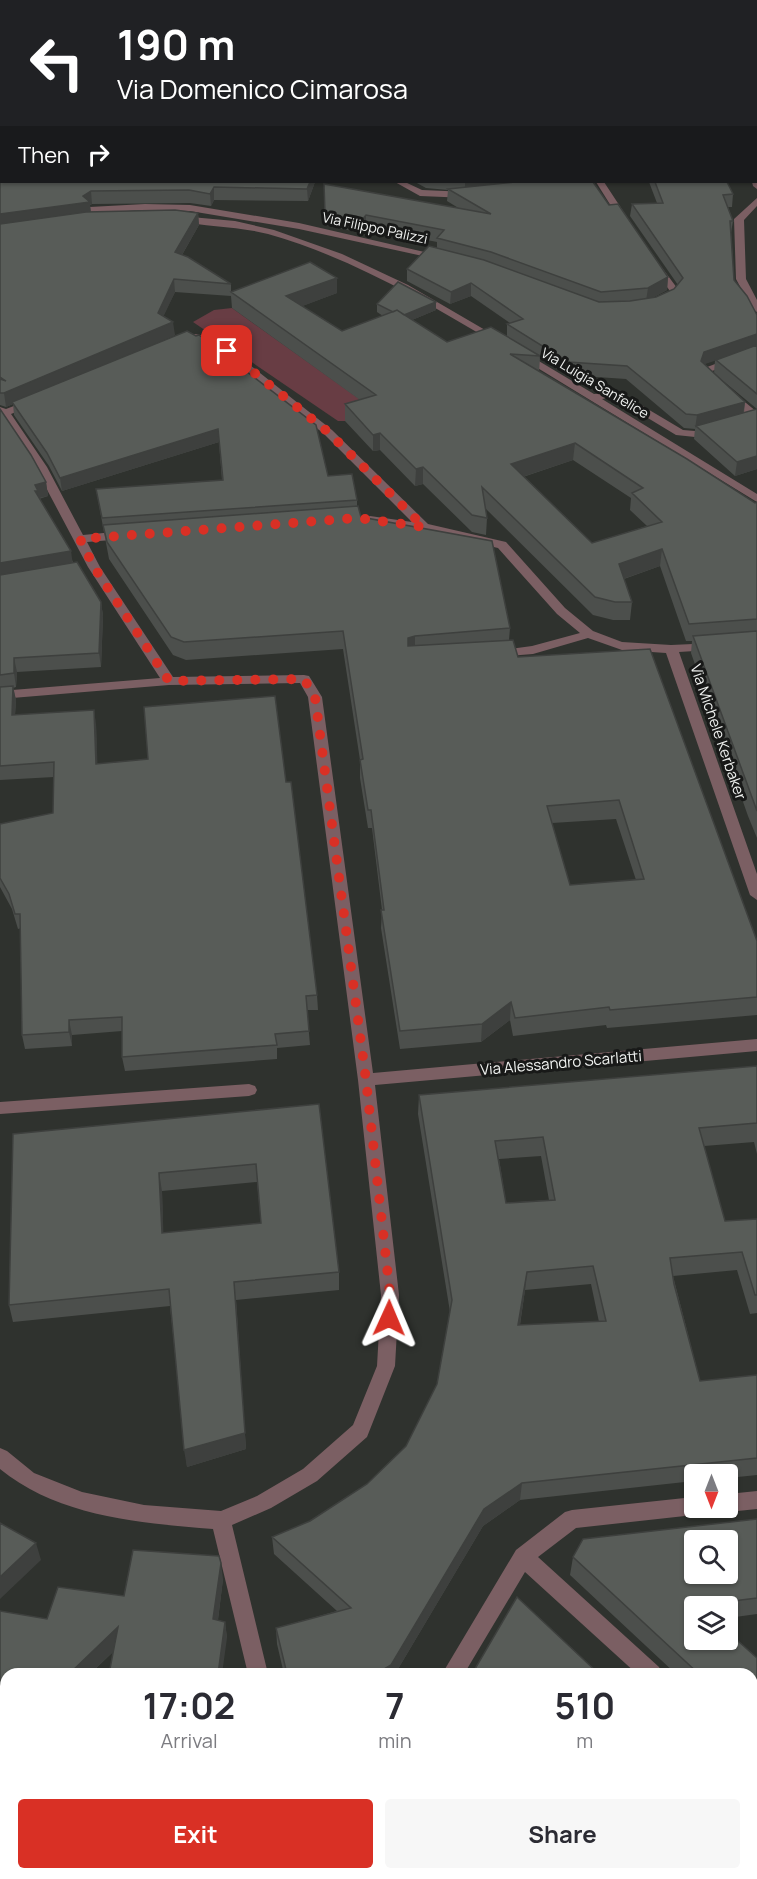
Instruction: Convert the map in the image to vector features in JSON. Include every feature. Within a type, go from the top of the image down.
[{"type":"street","points":[[401,183],[420,193],[476,194]]},
{"type":"street","points":[[601,183],[632,232]]},
{"type":"street","points":[[757,201],[740,219],[741,279],[757,309]]},
{"type":"street","name":"Via Filippo Palizzi","points":[[62,217],[104,208],[190,208],[299,226],[409,248],[454,260]]},
{"type":"street","name":"Via Luigia Sanfelice","points":[[62,217],[160,217],[234,224],[286,237],[352,260],[409,287],[594,397],[757,499]]},
{"type":"street","points":[[648,305],[669,298],[675,292],[652,260]]},
{"type":"street","points":[[169,344],[195,337],[212,340],[328,432],[424,527]]},
{"type":"street","points":[[594,397],[615,394],[680,433],[695,434],[750,419],[752,414],[706,375],[707,369],[757,351]]},
{"type":"street","points":[[38,399],[3,411],[41,466],[80,539],[88,568],[169,681]]},
{"type":"street","points":[[358,518],[424,527],[502,544],[561,611],[589,634],[622,646],[671,649],[725,645]]},
{"type":"street","points":[[80,539],[138,534]]},
{"type":"street","points":[[490,655],[533,650],[589,634]]},
{"type":"street","name":"Via Michele Kerbaker","points":[[671,649],[757,895]]},
{"type":"street","points":[[0,694],[169,681],[304,679],[315,697],[366,1080],[390,1294],[386,1366],[360,1431],[310,1475],[264,1502],[222,1520],[144,1514],[82,1501],[27,1479],[0,1457]]},
{"type":"street","name":"Via Alessandro Scarlatti","points":[[366,1080],[757,1045]]},
{"type":"street","points":[[0,1108],[249,1090]]},
{"type":"street","points":[[738,1502],[757,1500]]},
{"type":"street","points":[[456,1668],[523,1557],[572,1519],[684,1507]]},
{"type":"street","points":[[222,1520],[257,1668]]},
{"type":"street","points":[[523,1557],[645,1668]]},
{"type":"shaded area","points":[[232,308],[365,403],[345,421],[338,421],[193,322],[214,310]]},
{"type":"building","points":[[0,183],[310,183],[307,189],[214,187],[210,194],[189,190],[91,191],[83,196],[90,202],[0,214]]},
{"type":"building","points":[[505,183],[594,183],[609,205],[618,204],[668,277],[648,288],[601,292],[491,252],[437,238],[444,230],[366,215],[361,221],[325,213],[324,184],[491,214],[448,189]]},
{"type":"building","points":[[655,183],[728,183],[733,194],[723,195],[733,221],[730,221],[734,280],[747,296],[757,315],[757,334],[704,352],[701,361],[745,402],[697,415],[686,414],[627,366],[568,362],[507,324],[523,319],[471,283],[451,292],[407,269],[429,246],[484,260],[599,302],[656,297],[674,289],[683,278],[632,204],[663,203]]},
{"type":"building","points":[[175,210],[198,213],[175,252],[188,257],[231,284],[174,279],[158,313],[173,322],[0,393],[0,379],[6,381],[0,377],[0,224],[86,212]]},
{"type":"building","points":[[310,262],[337,278],[286,296],[342,331],[397,310],[447,342],[491,327],[540,356],[510,354],[687,459],[755,503],[757,502],[757,619],[689,624],[662,549],[619,564],[632,602],[615,602],[595,597],[482,487],[487,518],[472,515],[423,467],[416,469],[380,433],[373,435],[345,404],[376,395],[231,292]],"holes":[[[575,443],[643,488],[632,493],[662,522],[592,543],[511,464]]]},
{"type":"building","points":[[398,282],[436,302],[404,315],[397,310],[393,312],[377,304]]},
{"type":"building","points":[[187,331],[196,336],[199,335],[316,425],[328,476],[352,474],[357,500],[102,518],[96,489],[223,480],[218,429],[60,478],[47,453],[12,402]]},
{"type":"building","points":[[757,345],[757,394],[716,360]]},
{"type":"building","points":[[0,409],[46,482],[35,485],[38,491],[35,491],[71,551],[0,563]]},
{"type":"building","points":[[757,409],[757,456],[737,462],[696,426]]},
{"type":"building","points":[[358,506],[361,517],[492,541],[510,628],[415,636],[408,638],[408,646],[513,640],[518,657],[650,649],[757,941],[757,997],[610,1010],[609,1007],[515,1018],[511,1002],[482,1024],[400,1031],[381,910],[384,910],[371,810],[368,810],[360,760],[363,759],[343,631],[184,642],[171,637],[107,542],[103,525]],"holes":[[[619,800],[644,879],[570,885],[547,806]]]},
{"type":"building","points":[[77,562],[101,602],[99,653],[14,658],[14,673],[0,675],[0,575]]},
{"type":"building","points":[[757,631],[757,811],[693,636]]},
{"type":"building","points":[[13,686],[12,715],[94,710],[96,764],[148,759],[144,707],[275,696],[286,782],[291,782],[317,995],[306,996],[309,1031],[275,1034],[277,1045],[122,1057],[122,1017],[69,1020],[69,1032],[22,1035],[20,914],[15,914],[9,894],[0,878],[0,824],[53,813],[54,762],[0,766],[0,687]]},
{"type":"building","points":[[757,1066],[757,1123],[699,1128],[725,1221],[757,1219],[757,1295],[755,1295],[742,1252],[670,1258],[674,1284],[700,1381],[757,1375],[757,1458],[522,1483],[484,1509],[391,1665],[386,1668],[286,1668],[276,1628],[351,1608],[272,1537],[310,1521],[367,1484],[406,1446],[437,1384],[452,1300],[419,1095]],"holes":[[[543,1137],[555,1200],[506,1203],[495,1141]],[[593,1266],[606,1321],[518,1325],[527,1272]]]},
{"type":"building","points":[[319,1104],[339,1272],[234,1282],[245,1433],[184,1450],[169,1289],[9,1305],[13,1134]],"holes":[[[256,1164],[261,1223],[162,1233],[159,1173]]]},
{"type":"building","points":[[757,1519],[757,1598],[738,1600],[738,1596],[684,1596],[684,1650],[738,1650],[738,1641],[757,1658],[757,1668],[693,1668],[573,1557],[583,1539]]},
{"type":"building","points":[[0,1523],[36,1543],[0,1577]]},
{"type":"building","points":[[133,1550],[219,1556],[221,1563],[213,1619],[225,1622],[219,1668],[110,1668],[118,1627],[75,1668],[0,1668],[0,1611],[47,1619],[58,1587],[124,1596]]},
{"type":"building","points":[[517,1597],[593,1668],[476,1668]]},
{"type":"route","points":[[227,351],[328,432],[424,527],[358,518],[80,539],[94,567],[169,681],[304,679],[315,697],[366,1080],[390,1294],[389,1318]]}]
